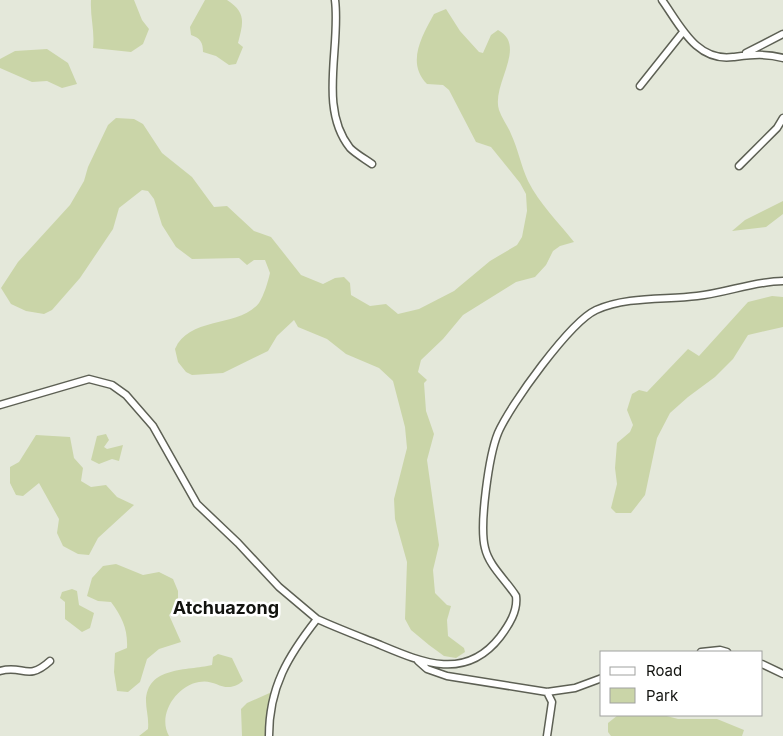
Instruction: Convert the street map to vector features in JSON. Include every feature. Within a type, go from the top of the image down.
[{"type":"street","points":[[335,0],[337,28],[332,89],[335,116],[351,149],[372,164]]},
{"type":"street","points":[[662,0],[689,40],[708,54],[724,58],[764,54],[783,58]]},
{"type":"street","points":[[640,86],[683,32]]},
{"type":"street","points":[[743,55],[783,34]]},
{"type":"street","points":[[739,166],[777,128],[783,118]]},
{"type":"street","points":[[0,405],[89,380],[112,385],[126,395],[154,426],[197,504],[238,543],[296,604],[317,620],[418,660],[448,665],[477,658],[497,641],[510,622],[517,603],[516,596],[489,559],[483,536],[493,449],[498,432],[537,371],[573,328],[590,313],[606,307],[648,300],[697,296],[783,281]]},
{"type":"street","points":[[268,736],[274,698],[282,670],[291,653],[317,620]]},
{"type":"street","points":[[711,651],[724,651]]},
{"type":"street","points":[[418,660],[427,669],[447,676],[547,692],[575,688],[600,679]]},
{"type":"street","points":[[0,671],[32,672],[41,670],[50,661]]},
{"type":"street","points":[[763,664],[783,674]]},
{"type":"street","points":[[547,692],[552,702],[547,736]]},
{"type":"green space","points":[[91,0],[134,0],[142,20],[149,29],[143,44],[131,52],[93,48]]},
{"type":"green space","points":[[205,0],[227,0],[241,14],[242,24],[238,43],[243,47],[236,64],[229,65],[216,56],[203,52],[200,41],[191,35],[190,27]]},
{"type":"green space","points":[[446,9],[460,31],[479,52],[483,53],[491,35],[498,30],[506,37],[510,46],[507,67],[498,100],[499,110],[510,131],[533,189],[543,205],[574,242],[560,246],[553,251],[546,265],[535,277],[516,282],[463,315],[443,339],[421,360],[418,372],[427,380],[424,383],[426,411],[434,434],[427,460],[439,545],[433,570],[435,593],[447,605],[451,606],[447,620],[448,636],[464,648],[465,652],[456,658],[444,656],[429,645],[411,630],[405,619],[407,562],[395,519],[394,499],[407,448],[405,427],[393,381],[379,368],[346,354],[327,339],[298,327],[294,320],[277,336],[268,351],[223,373],[192,375],[186,372],[178,362],[175,349],[191,331],[239,316],[250,311],[259,303],[270,273],[265,260],[254,260],[247,265],[239,258],[192,259],[176,247],[162,225],[154,199],[148,191],[142,190],[119,208],[113,229],[80,278],[52,310],[44,314],[26,311],[11,304],[1,288],[18,262],[70,205],[84,181],[88,167],[108,125],[116,118],[134,119],[143,124],[162,153],[192,177],[214,207],[227,206],[254,231],[271,237],[301,275],[323,284],[335,278],[344,277],[350,283],[351,295],[370,306],[386,304],[398,314],[419,309],[454,291],[490,261],[517,245],[522,237],[527,211],[526,194],[520,183],[491,147],[476,142],[449,90],[443,85],[427,84],[421,76],[417,58],[421,40],[434,14]]},
{"type":"green space","points":[[47,49],[68,63],[77,84],[62,88],[47,81],[32,82],[0,68],[0,59],[15,51]]},
{"type":"green space","points":[[783,201],[783,214],[766,227],[732,231],[745,220]]},
{"type":"green space","points":[[772,296],[783,297],[783,327],[748,335],[733,359],[715,377],[670,413],[657,438],[645,495],[631,513],[616,513],[611,508],[617,484],[615,468],[617,443],[630,432],[633,425],[627,410],[632,394],[639,390],[647,392],[688,349],[699,356],[748,302]]},
{"type":"green space","points":[[106,434],[109,440],[104,447],[107,449],[123,445],[119,461],[112,459],[99,464],[91,460],[97,436]]},
{"type":"green space","points":[[36,435],[70,437],[74,458],[83,468],[81,481],[91,487],[106,485],[117,497],[134,505],[98,538],[89,555],[78,554],[63,546],[57,533],[59,519],[39,483],[23,496],[16,495],[10,483],[10,467],[19,462]]},
{"type":"green space","points":[[116,564],[143,575],[159,572],[173,579],[178,591],[178,606],[169,615],[181,642],[159,649],[147,659],[140,682],[128,692],[117,691],[114,672],[115,653],[127,648],[124,624],[111,602],[98,601],[87,596],[92,578],[103,566]]},
{"type":"green space","points":[[72,589],[77,591],[79,605],[94,613],[90,628],[82,632],[65,619],[65,602],[60,598],[62,592]]},
{"type":"green space","points":[[218,654],[232,658],[243,681],[231,687],[225,687],[205,681],[183,689],[176,695],[167,711],[165,719],[169,736],[139,736],[148,729],[146,701],[148,690],[153,681],[170,672],[212,665],[213,657]]},
{"type":"green space","points":[[274,691],[271,736],[242,736],[241,709],[247,703]]},
{"type":"green space","points":[[617,716],[667,716],[678,719],[717,719],[744,730],[742,736],[611,736],[608,732],[608,723]]},
{"type":"district","name":"Atchuazong","points":[[226,607]]}]
